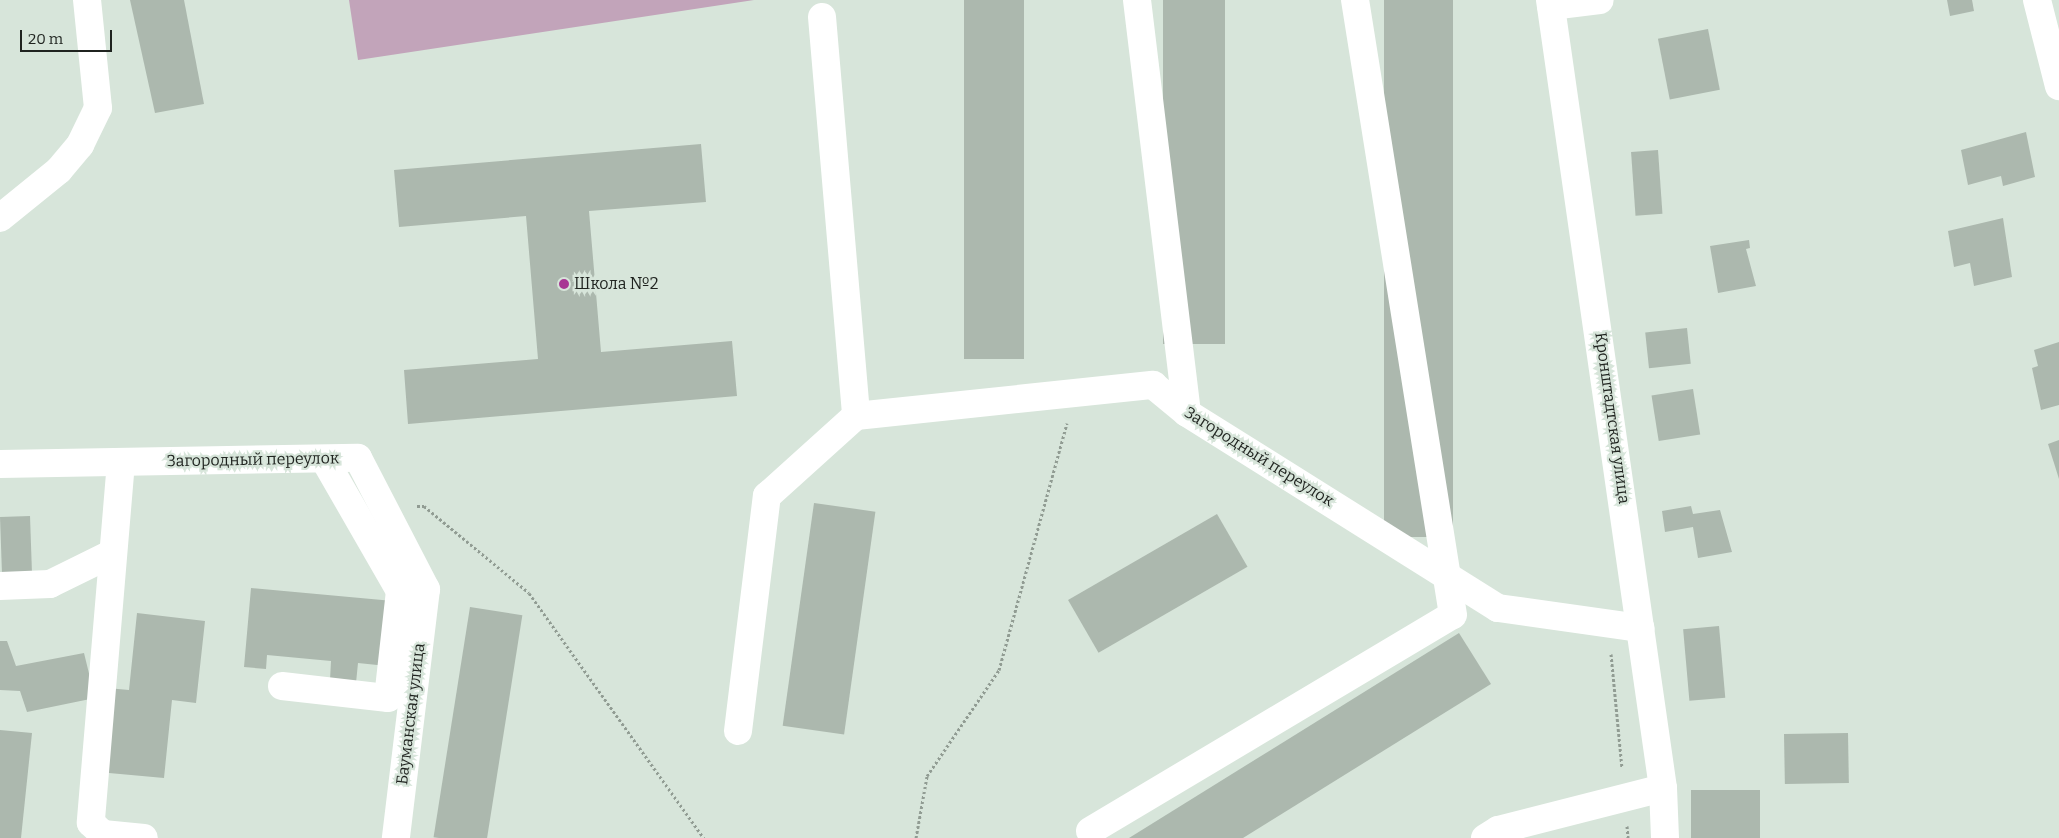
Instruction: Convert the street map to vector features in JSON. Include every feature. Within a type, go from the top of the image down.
[{"type":"street","points":[[0,218],[59,170],[80,145],[98,108],[87,0]]},
{"type":"street","points":[[1137,0],[1187,412]]},
{"type":"street","points":[[1090,831],[1454,615],[1446,575],[1355,0]]},
{"type":"street","points":[[1550,3],[1600,0]]},
{"type":"street","points":[[2037,0],[2059,86]]},
{"type":"street","name":"Кронштадтская улица","points":[[1550,3],[1663,788],[1664,838]]},
{"type":"street","points":[[738,731],[767,496],[856,416],[822,17]]},
{"type":"street","name":"Загородный переулок","points":[[856,416],[1153,385],[1187,412],[1498,608],[1641,628]]},
{"type":"street","name":"Загородный переулок","points":[[0,464],[358,458],[426,589]]},
{"type":"street","points":[[282,686],[388,698],[400,591],[324,459]]},
{"type":"street","points":[[121,462],[91,823],[103,834],[144,838]]},
{"type":"street","points":[[0,586],[50,584],[113,554]]},
{"type":"street","name":"Бауманская улица","points":[[396,838],[426,589]]},
{"type":"street","points":[[1485,838],[1498,830],[1663,788]]},
{"type":"path","points":[[916,838],[927,776],[1000,670],[1076,394]]},
{"type":"path","points":[[381,504],[424,506],[529,593],[704,838]]},
{"type":"shaded area","points":[[349,0],[754,0],[358,60]]},
{"type":"building","points":[[130,0],[184,0],[204,104],[155,113]]},
{"type":"building","points":[[964,0],[1024,0],[1024,359],[964,359]]},
{"type":"building","points":[[1163,0],[1225,0],[1225,344],[1163,344]]},
{"type":"building","points":[[1384,0],[1453,0],[1453,537],[1384,537]]},
{"type":"building","points":[[1947,0],[1972,0],[1974,11],[1950,16]]},
{"type":"building","points":[[1708,29],[1720,90],[1670,100],[1658,39]]},
{"type":"building","points":[[2026,132],[2035,177],[2003,186],[2001,176],[1968,185],[1961,150]]},
{"type":"building","name":"Школа №2","points":[[701,144],[706,202],[589,211],[601,352],[732,341],[737,396],[408,424],[404,370],[538,359],[526,216],[399,227],[394,170]]},
{"type":"building","points":[[1658,150],[1662,214],[1636,216],[1631,152]]},
{"type":"building","points":[[2003,218],[2012,277],[1974,286],[1970,263],[1954,267],[1948,231]]},
{"type":"building","points":[[1749,240],[1750,248],[1746,249],[1756,286],[1718,293],[1710,246]]},
{"type":"building","points":[[1687,328],[1691,364],[1649,368],[1645,332]]},
{"type":"building","points":[[2059,342],[2059,405],[2041,410],[2032,368],[2038,366],[2034,350]]},
{"type":"building","points":[[1693,389],[1700,434],[1659,441],[1652,396]]},
{"type":"building","points":[[2059,440],[2059,479],[2048,444]]},
{"type":"building","points":[[814,503],[875,512],[844,734],[783,726]]},
{"type":"building","points":[[1691,506],[1693,514],[1720,510],[1732,552],[1698,558],[1693,527],[1665,532],[1662,511]]},
{"type":"building","points":[[1217,514],[1248,567],[1099,653],[1068,600]]},
{"type":"building","points":[[30,516],[32,574],[2,575],[0,517]]},
{"type":"building","points":[[251,588],[393,601],[387,666],[358,663],[356,683],[330,680],[331,661],[267,655],[266,669],[244,667]]},
{"type":"building","points":[[470,607],[522,615],[487,838],[434,837]]},
{"type":"building","points":[[137,613],[205,621],[196,703],[172,700],[164,778],[98,772],[107,688],[129,690]]},
{"type":"building","points":[[1719,626],[1725,698],[1689,701],[1683,629]]},
{"type":"building","points":[[1459,633],[1491,684],[1243,838],[1129,838]]},
{"type":"building","points":[[0,641],[7,641],[16,666],[84,653],[95,698],[27,712],[20,691],[0,690]]},
{"type":"building","points":[[0,730],[32,733],[21,838],[0,838]]},
{"type":"building","points":[[1848,733],[1849,783],[1785,784],[1784,734]]},
{"type":"building","points":[[1691,790],[1760,790],[1760,838],[1691,838]]},
{"type":"place","name":"Школа №2","points":[[564,284]]}]
